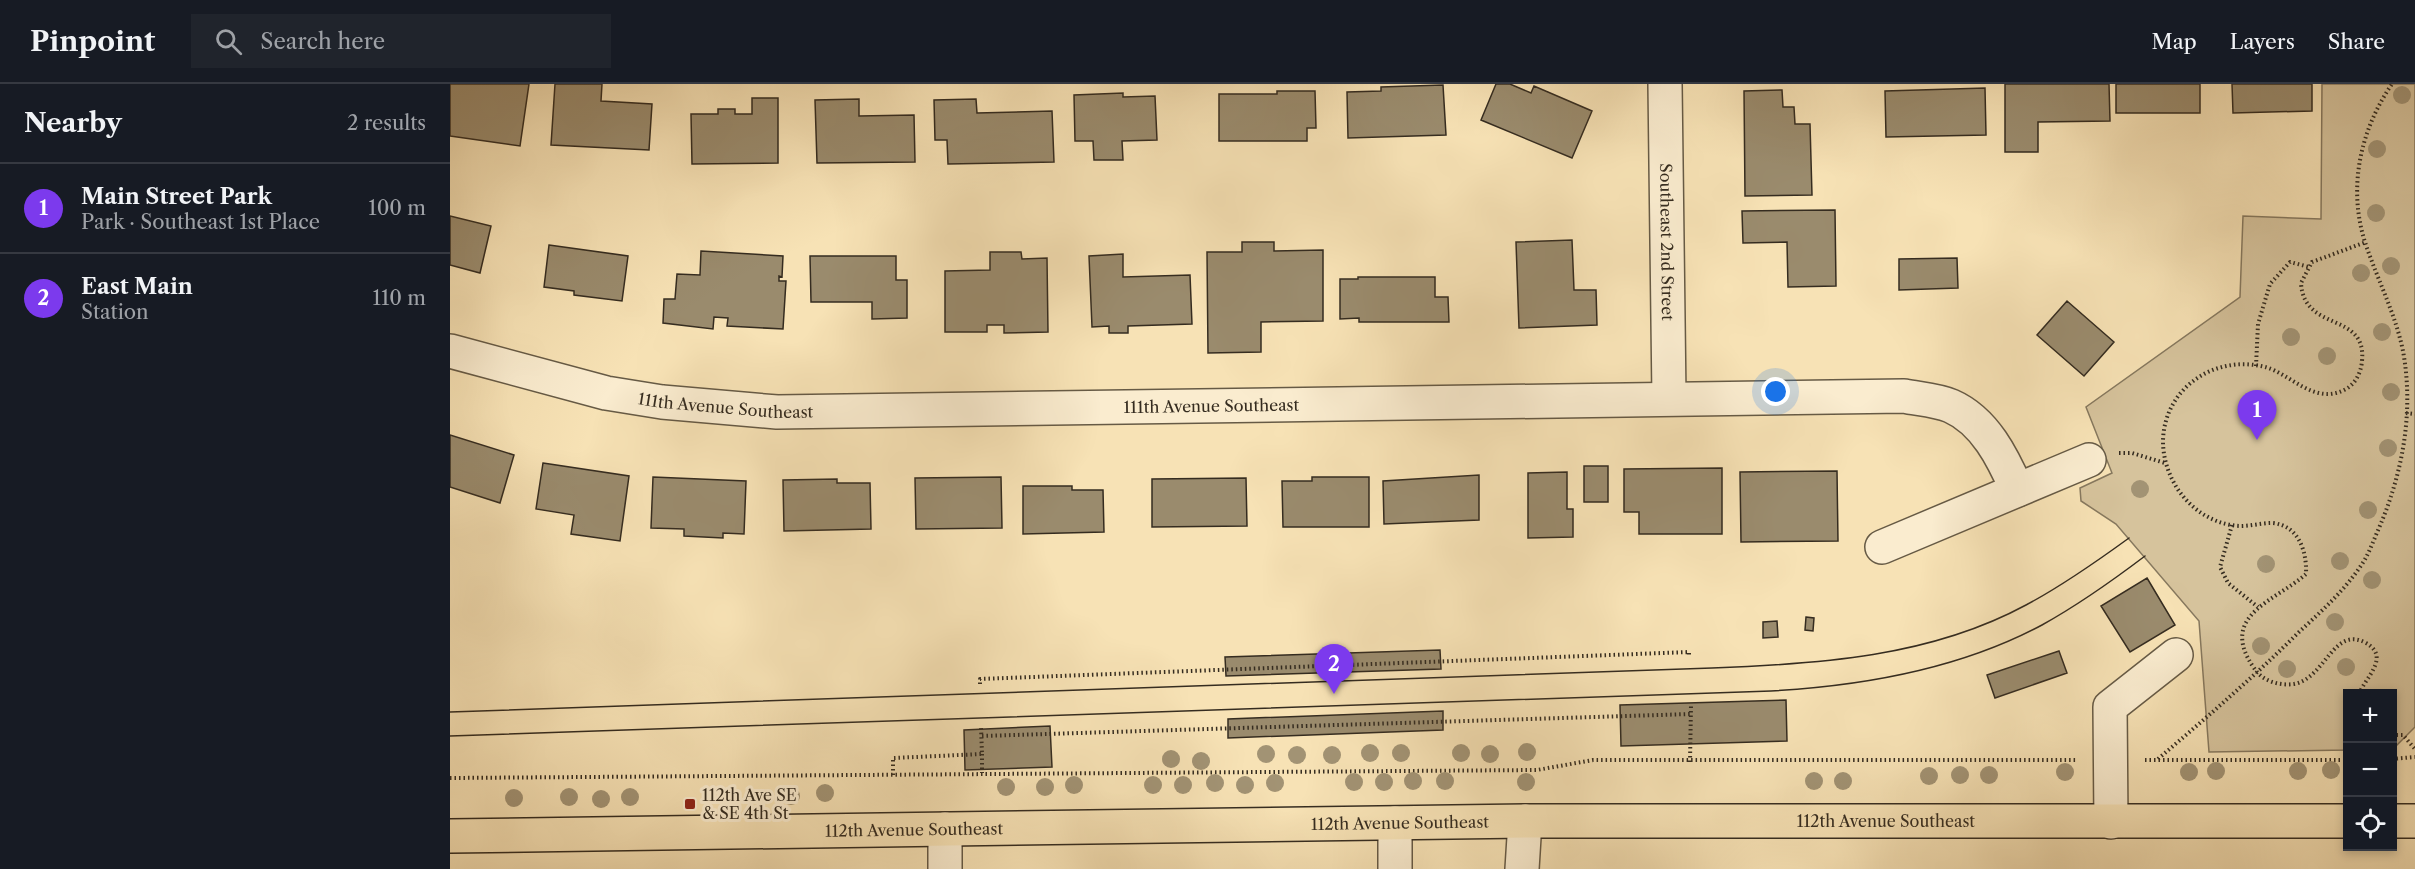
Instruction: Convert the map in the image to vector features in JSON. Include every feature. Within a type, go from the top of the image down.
[{"type":"main road","name":"112th Avenue Southeast","points":[[450,836],[1525,821],[2343,821]]},
{"type":"main road","points":[[2397,821],[2415,821]]},
{"type":"street","name":"Southeast 2nd Street","points":[[1665,84],[1669,398]]},
{"type":"street","name":"111th Avenue Southeast","points":[[450,351],[606,393],[682,405],[777,412],[1904,396],[1950,406],[1973,420],[2002,456],[2017,490]]},
{"type":"street","points":[[1882,547],[2089,459]]},
{"type":"street","points":[[2111,822],[2110,706],[2176,655]]},
{"type":"street","points":[[1522,869],[1525,821]]},
{"type":"street","points":[[1395,823],[1395,869]]},
{"type":"street","points":[[945,829],[945,869]]},
{"type":"path","points":[[2157,760],[2257,673],[2338,595],[2364,560],[2401,466],[2406,413],[2402,350],[2366,242],[2358,207],[2359,163],[2369,122],[2392,84]]},
{"type":"path","points":[[2361,689],[2376,665],[2376,654],[2369,645],[2358,639],[2349,639],[2339,644],[2323,667],[2300,683],[2271,682],[2257,673],[2243,646],[2243,630],[2250,614],[2290,588],[2306,574],[2307,557],[2300,541],[2290,530],[2273,523],[2232,525],[2209,518],[2192,506],[2176,489],[2165,463],[2163,440],[2166,415],[2179,394],[2196,377],[2220,366],[2266,367],[2298,386],[2324,394],[2339,393],[2350,388],[2359,376],[2363,360],[2359,342],[2353,331],[2314,312],[2304,299],[2301,283],[2313,262],[2366,242]]},
{"type":"path","points":[[2256,366],[2258,324],[2270,284],[2290,262],[2309,267]]},
{"type":"path","points":[[2406,413],[2415,414]]},
{"type":"path","points":[[2089,459],[2126,453],[2165,463]]},
{"type":"path","points":[[2232,525],[2220,567],[2228,583],[2258,607]]},
{"type":"path","points":[[980,684],[980,679],[990,678],[1689,652],[1689,657]]},
{"type":"path","points":[[1690,762],[1691,705]]},
{"type":"path","points":[[982,736],[1691,714]]},
{"type":"path","points":[[981,727],[982,773]]},
{"type":"path","points":[[2397,735],[2403,735],[2415,749]]},
{"type":"path","points":[[893,774],[893,758],[982,754]]},
{"type":"path","points":[[2397,759],[2415,757]]},
{"type":"path","points":[[450,778],[1537,770],[1593,760],[1690,762],[2343,759]]},
{"type":"shaded area","points":[[2322,84],[2415,84],[2415,727],[2397,745],[2397,689],[2343,689],[2343,750],[2209,752],[2199,621],[2116,524],[2081,501],[2080,488],[2112,473],[2086,407],[2240,297],[2243,216],[2321,219]]},
{"type":"building","points":[[450,84],[529,84],[520,146],[450,136]]},
{"type":"building","points":[[555,84],[602,84],[601,101],[652,104],[649,150],[551,145]]},
{"type":"building","points":[[1496,84],[1510,84],[1531,93],[1534,86],[1592,111],[1572,158],[1481,120]]},
{"type":"building","points":[[2005,84],[2109,84],[2110,121],[2038,122],[2038,152],[2005,152]]},
{"type":"building","points":[[2116,84],[2200,84],[2200,113],[2116,113]]},
{"type":"building","points":[[2232,84],[2312,84],[2312,111],[2233,113]]},
{"type":"building","points":[[1443,85],[1446,135],[1348,138],[1347,92],[1381,91],[1381,87]]},
{"type":"building","points":[[1985,88],[1986,135],[1886,137],[1885,91]]},
{"type":"building","points":[[1782,90],[1783,107],[1794,107],[1795,124],[1810,124],[1812,195],[1745,196],[1744,91]]},
{"type":"building","points":[[1277,91],[1315,91],[1316,128],[1307,128],[1307,141],[1219,141],[1219,94],[1277,94]]},
{"type":"building","points":[[1123,93],[1123,97],[1155,96],[1157,140],[1122,141],[1123,160],[1094,160],[1093,141],[1075,141],[1074,95]]},
{"type":"building","points":[[752,98],[778,98],[778,163],[692,164],[691,114],[718,114],[718,109],[735,109],[735,114],[752,114]]},
{"type":"building","points":[[859,99],[859,116],[914,115],[915,162],[817,163],[815,100]]},
{"type":"building","points":[[976,99],[977,113],[1052,111],[1054,162],[948,164],[947,140],[935,140],[934,100]]},
{"type":"building","points":[[1835,210],[1836,286],[1788,287],[1787,242],[1743,243],[1742,211]]},
{"type":"building","points":[[450,216],[491,226],[480,273],[450,265]]},
{"type":"building","points":[[1572,240],[1574,290],[1596,290],[1597,325],[1519,328],[1516,242]]},
{"type":"building","points":[[1242,242],[1274,242],[1274,251],[1323,250],[1323,321],[1261,322],[1261,352],[1208,353],[1207,252],[1242,252]]},
{"type":"building","points":[[549,245],[628,256],[622,301],[574,295],[574,291],[544,287]]},
{"type":"building","points":[[701,251],[783,256],[782,277],[779,276],[779,281],[786,281],[783,329],[727,326],[728,318],[714,317],[713,329],[663,323],[664,299],[675,299],[677,274],[700,275]]},
{"type":"building","points":[[990,252],[1021,252],[1022,259],[1047,258],[1048,332],[1004,333],[1004,325],[987,325],[987,332],[945,332],[945,271],[990,270]]},
{"type":"building","points":[[1123,254],[1123,277],[1190,275],[1192,324],[1128,326],[1128,333],[1109,333],[1109,326],[1092,327],[1089,256]]},
{"type":"building","points":[[810,256],[896,256],[896,280],[907,280],[907,318],[872,319],[872,302],[811,302]]},
{"type":"building","points":[[1957,258],[1958,288],[1899,290],[1899,259]]},
{"type":"building","points":[[1358,277],[1435,277],[1435,297],[1448,297],[1449,322],[1359,322],[1359,318],[1340,319],[1340,279],[1358,279]]},
{"type":"building","points":[[2067,301],[2114,342],[2084,376],[2037,335]]},
{"type":"building","points":[[450,435],[514,455],[500,503],[450,487]]},
{"type":"building","points":[[543,463],[629,476],[620,541],[571,534],[574,515],[536,509]]},
{"type":"building","points":[[1584,466],[1608,466],[1608,502],[1584,502]]},
{"type":"building","points":[[1722,468],[1722,534],[1639,534],[1639,512],[1624,512],[1624,469]]},
{"type":"building","points":[[1837,471],[1838,541],[1741,542],[1740,472]]},
{"type":"building","points":[[1567,472],[1567,509],[1573,509],[1573,537],[1528,538],[1528,473]]},
{"type":"building","points":[[1479,475],[1479,520],[1384,524],[1383,481]]},
{"type":"building","points":[[653,477],[746,481],[744,534],[723,533],[723,538],[684,536],[684,529],[651,528]]},
{"type":"building","points":[[1001,477],[1002,528],[916,529],[915,478]]},
{"type":"building","points":[[1312,477],[1369,477],[1369,527],[1283,527],[1282,481],[1312,481]]},
{"type":"building","points":[[1246,478],[1247,526],[1152,527],[1152,479]]},
{"type":"building","points":[[837,479],[837,483],[870,483],[871,529],[784,531],[783,480]]},
{"type":"building","points":[[1023,486],[1072,486],[1072,490],[1103,490],[1104,532],[1023,534]]},
{"type":"building","points":[[2147,578],[2175,625],[2130,652],[2101,606]]},
{"type":"building","points":[[1806,617],[1814,618],[1813,631],[1805,630]]},
{"type":"building","points":[[1777,621],[1778,637],[1763,638],[1763,622]]},
{"type":"building","points":[[1440,650],[1441,669],[1226,676],[1225,657]]},
{"type":"building","points":[[2059,651],[2067,673],[1995,698],[1987,675]]},
{"type":"building","points":[[1786,700],[1787,741],[1621,746],[1620,705]]},
{"type":"building","points":[[1443,711],[1443,730],[1228,738],[1228,719]]},
{"type":"building","points":[[1050,726],[1052,767],[965,770],[964,730]]},
{"type":"tram line","points":[[450,712],[1712,668],[1833,660],[1913,647],[1989,622],[2053,590],[2129,538]]},
{"type":"tram line","points":[[450,736],[1806,689],[1910,673],[1978,653],[2042,625],[2095,592],[2145,556]]},
{"type":"place","name":"Main Street Park","points":[[2257,440]]},
{"type":"place","name":"East Main","points":[[1334,694]]},
{"type":"place","name":"112th Ave SE & SE 4th St","points":[[690,804]]}]
